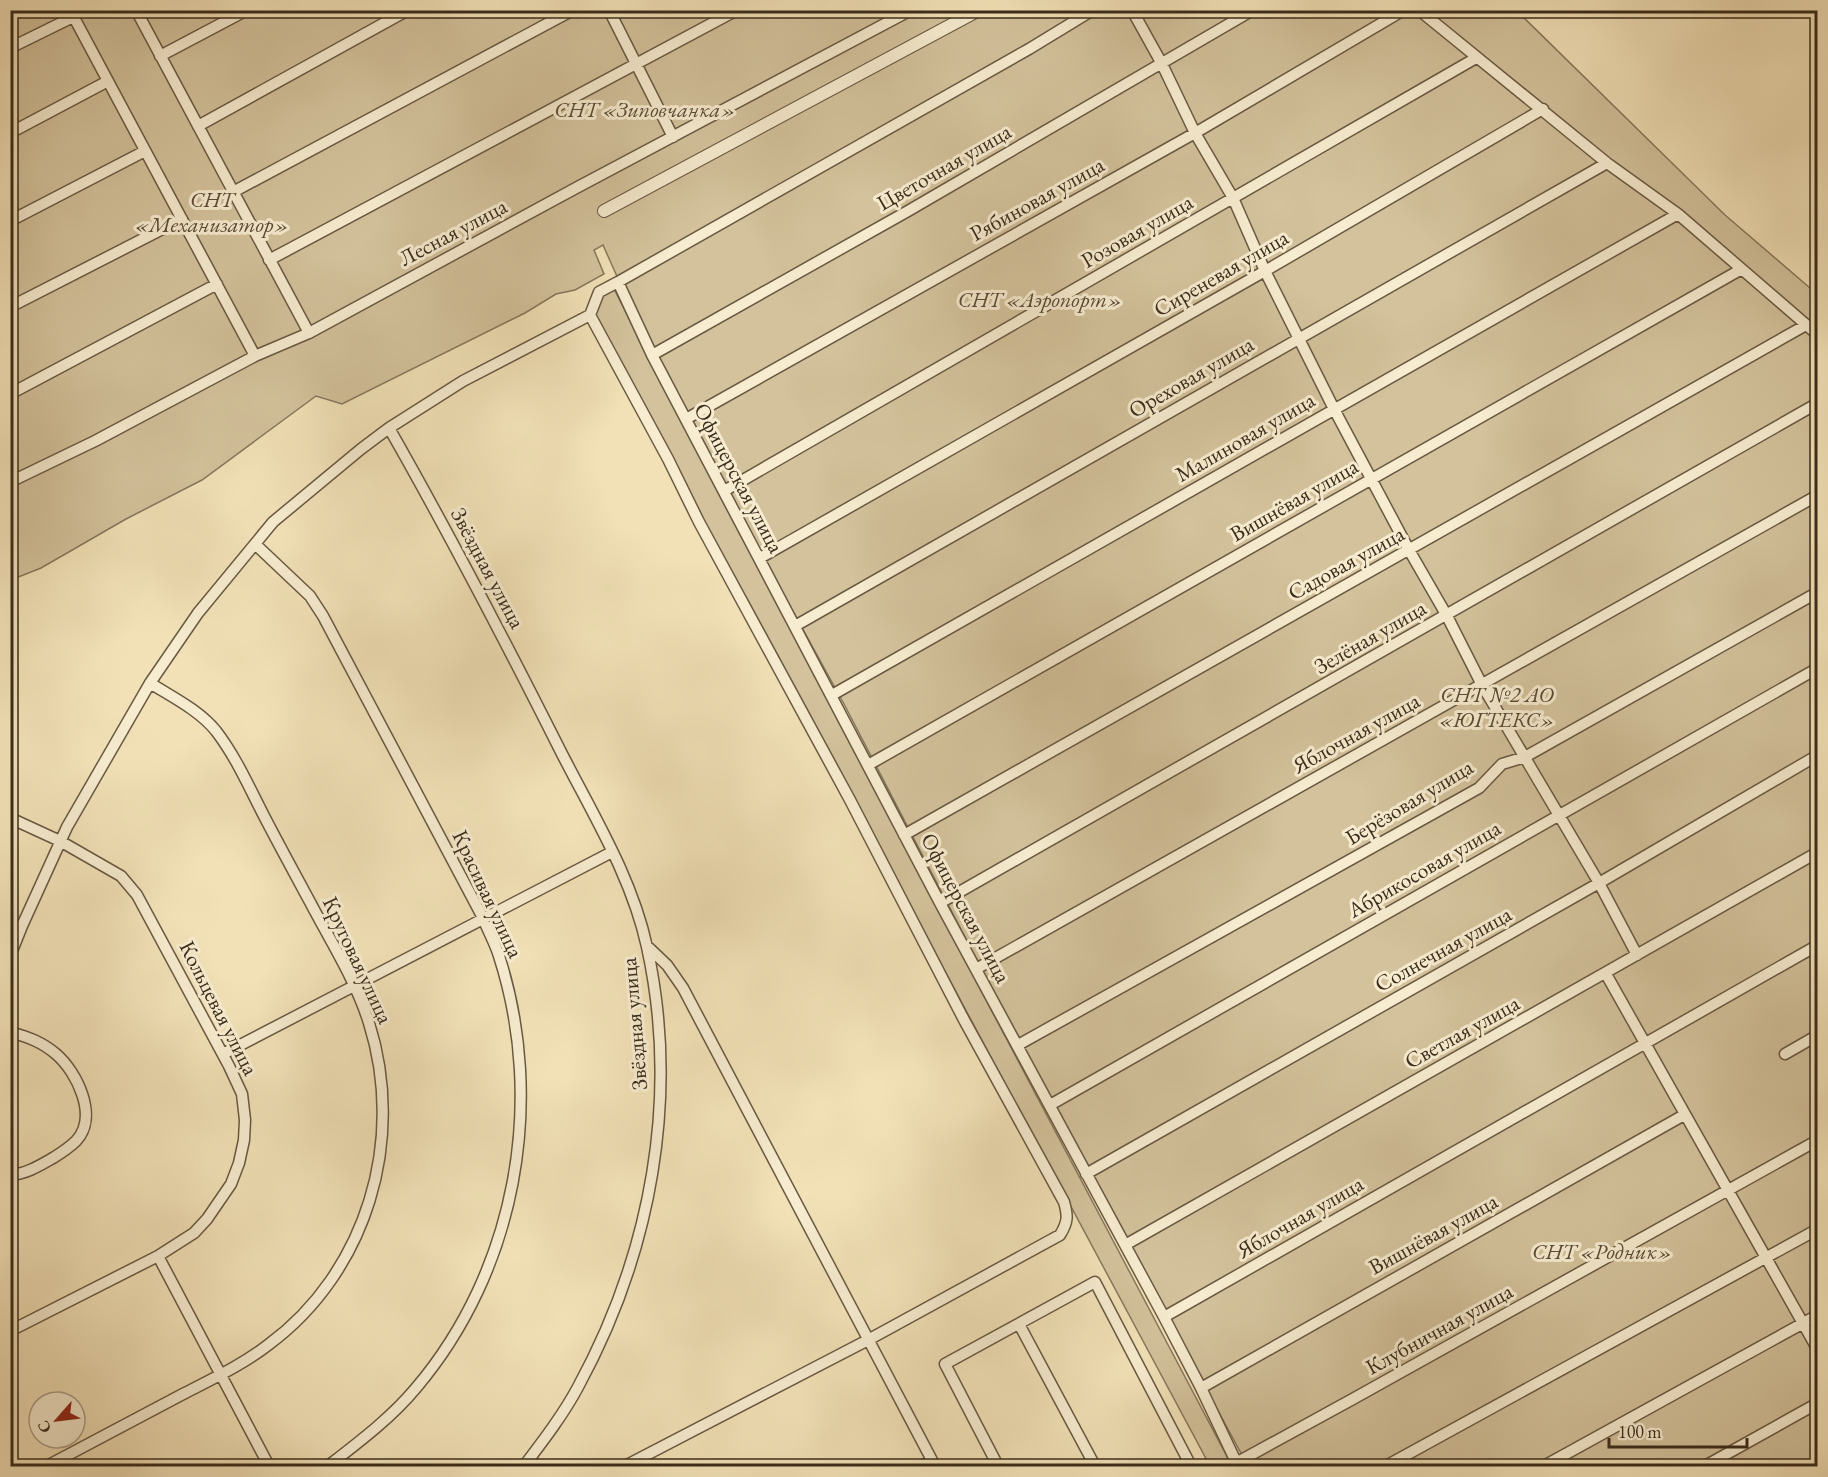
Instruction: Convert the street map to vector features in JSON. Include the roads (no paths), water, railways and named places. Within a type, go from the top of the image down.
[{"type":"street","points":[[136,10],[309,333]]},
{"type":"street","points":[[160,56],[247,10]]},
{"type":"street","points":[[198,126],[408,10]]},
{"type":"street","points":[[233,192],[573,10]]},
{"type":"street","points":[[609,10],[673,137]]},
{"type":"street","points":[[269,260],[737,10]]},
{"type":"street","name":"Лесная улица","points":[[10,482],[95,441],[255,356],[309,333],[911,10]]},
{"type":"street","points":[[604,211],[979,10]]},
{"type":"street","points":[[10,956],[60,841],[150,682],[198,614],[273,522],[389,428],[463,381],[590,315],[599,292],[1029,49],[1093,10]]},
{"type":"street","points":[[1132,10],[1162,64],[1195,133],[1233,198],[1265,271],[1334,409],[1409,550],[1447,616],[1482,685],[1599,883],[1637,956]]},
{"type":"street","name":"Цветочная улица","points":[[652,355],[908,211],[1253,10]]},
{"type":"street","name":"Рябиновая улица","points":[[686,419],[1195,133],[1404,10]]},
{"type":"street","points":[[1419,10],[1607,163],[1678,214],[1740,270],[1818,335]]},
{"type":"street","points":[[10,48],[72,14],[255,356]]},
{"type":"street","name":"Розовая улица","points":[[724,491],[1476,58]]},
{"type":"street","points":[[10,133],[108,81]]},
{"type":"street","name":"Сиреневая улица","points":[[760,558],[1265,271],[1543,109]]},
{"type":"street","points":[[10,221],[145,151]]},
{"type":"street","name":"Ореховая улица","points":[[795,626],[1607,163]]},
{"type":"street","name":"Малиновая улица","points":[[832,695],[1678,214]]},
{"type":"street","points":[[10,307],[182,219]]},
{"type":"street","name":"Вишнёвая улица","points":[[867,765],[1740,270]]},
{"type":"street","name":"Офицерская улица","points":[[618,282],[652,355],[867,765],[1164,1317],[1237,1465]]},
{"type":"street","points":[[10,394],[217,284]]},
{"type":"street","points":[[590,315],[850,800],[968,1028],[1064,1202],[1068,1216],[1067,1224],[1060,1235],[868,1340],[625,1467]]},
{"type":"street","name":"Садовая улица","points":[[904,835],[1806,325]]},
{"type":"street","name":"Зелёная улица","points":[[940,903],[1818,403]]},
{"type":"street","name":"Звёздная улица","points":[[389,428],[418,478],[526,684],[634,899],[647,946],[655,1000],[660,1047],[660,1115],[656,1158],[643,1224],[621,1296],[603,1337],[578,1387],[553,1428],[524,1467]]},
{"type":"street","name":"Яблочная улица","points":[[976,969],[1818,495]]},
{"type":"street","name":"Красивая улица","points":[[255,544],[310,596],[323,616],[483,918],[507,982],[514,1010],[520,1053],[522,1108],[514,1182],[502,1230],[473,1303],[454,1336],[418,1386],[380,1425],[328,1467]]},
{"type":"street","name":"Берёзовая улица","points":[[1018,1045],[1479,788],[1502,764],[1525,757],[1818,592]]},
{"type":"street","name":"Абрикосовая улица","points":[[1050,1105],[1818,668]]},
{"type":"street","name":"Круговая улица","points":[[47,1467],[220,1374],[267,1346],[290,1328],[332,1280],[363,1222],[374,1189],[380,1160],[383,1132],[381,1075],[376,1047],[364,1007],[354,986],[239,766],[215,730],[192,709],[150,682]]},
{"type":"street","name":"Солнечная улица","points":[[1086,1174],[1599,883],[1818,755]]},
{"type":"street","name":"Кольцевая улица","points":[[10,818],[60,841],[121,876],[130,884],[223,1054],[242,1094],[245,1120],[239,1163],[231,1184],[207,1219],[194,1233],[158,1256],[10,1330]]},
{"type":"street","points":[[223,1054],[612,852]]},
{"type":"street","name":"Светлая улица","points":[[1125,1245],[1818,852]]},
{"type":"street","name":"Яблочная улица","points":[[1164,1317],[1818,945]]},
{"type":"street","points":[[647,946],[666,965],[683,988],[933,1464],[920,1467]]},
{"type":"street","points":[[1606,974],[1818,1350]]},
{"type":"street","points":[[10,1032],[31,1038],[58,1056],[70,1071],[79,1089],[86,1118],[77,1140],[62,1152],[28,1172],[10,1175]]},
{"type":"street","points":[[1785,1054],[1818,1035]]},
{"type":"street","name":"Вишнёвая улица","points":[[1201,1388],[1684,1115]]},
{"type":"street","name":"Клубничная улица","points":[[1237,1465],[1818,1140]]},
{"type":"street","points":[[1386,1467],[1818,1229]]},
{"type":"street","points":[[158,1256],[269,1467]]},
{"type":"street","points":[[998,1467],[945,1364],[1095,1282],[1191,1467]]},
{"type":"street","points":[[1544,1467],[1818,1315]]},
{"type":"street","points":[[1019,1324],[1095,1467]]},
{"type":"street","points":[[1704,1467],[1818,1403]]},
{"type":"park label","name":"СНТ «Зиповчанка»","points":[[645,109]]},
{"type":"park label","name":"СНТ «Механизатор»","points":[[212,212]]},
{"type":"park label","name":"СНТ «Аэропорт»","points":[[1040,299]]},
{"type":"park label","name":"СНТ №2 АО «ЮГТЕКС»","points":[[1497,706]]},
{"type":"park label","name":"СНТ «Родник»","points":[[1602,1251]]}]
